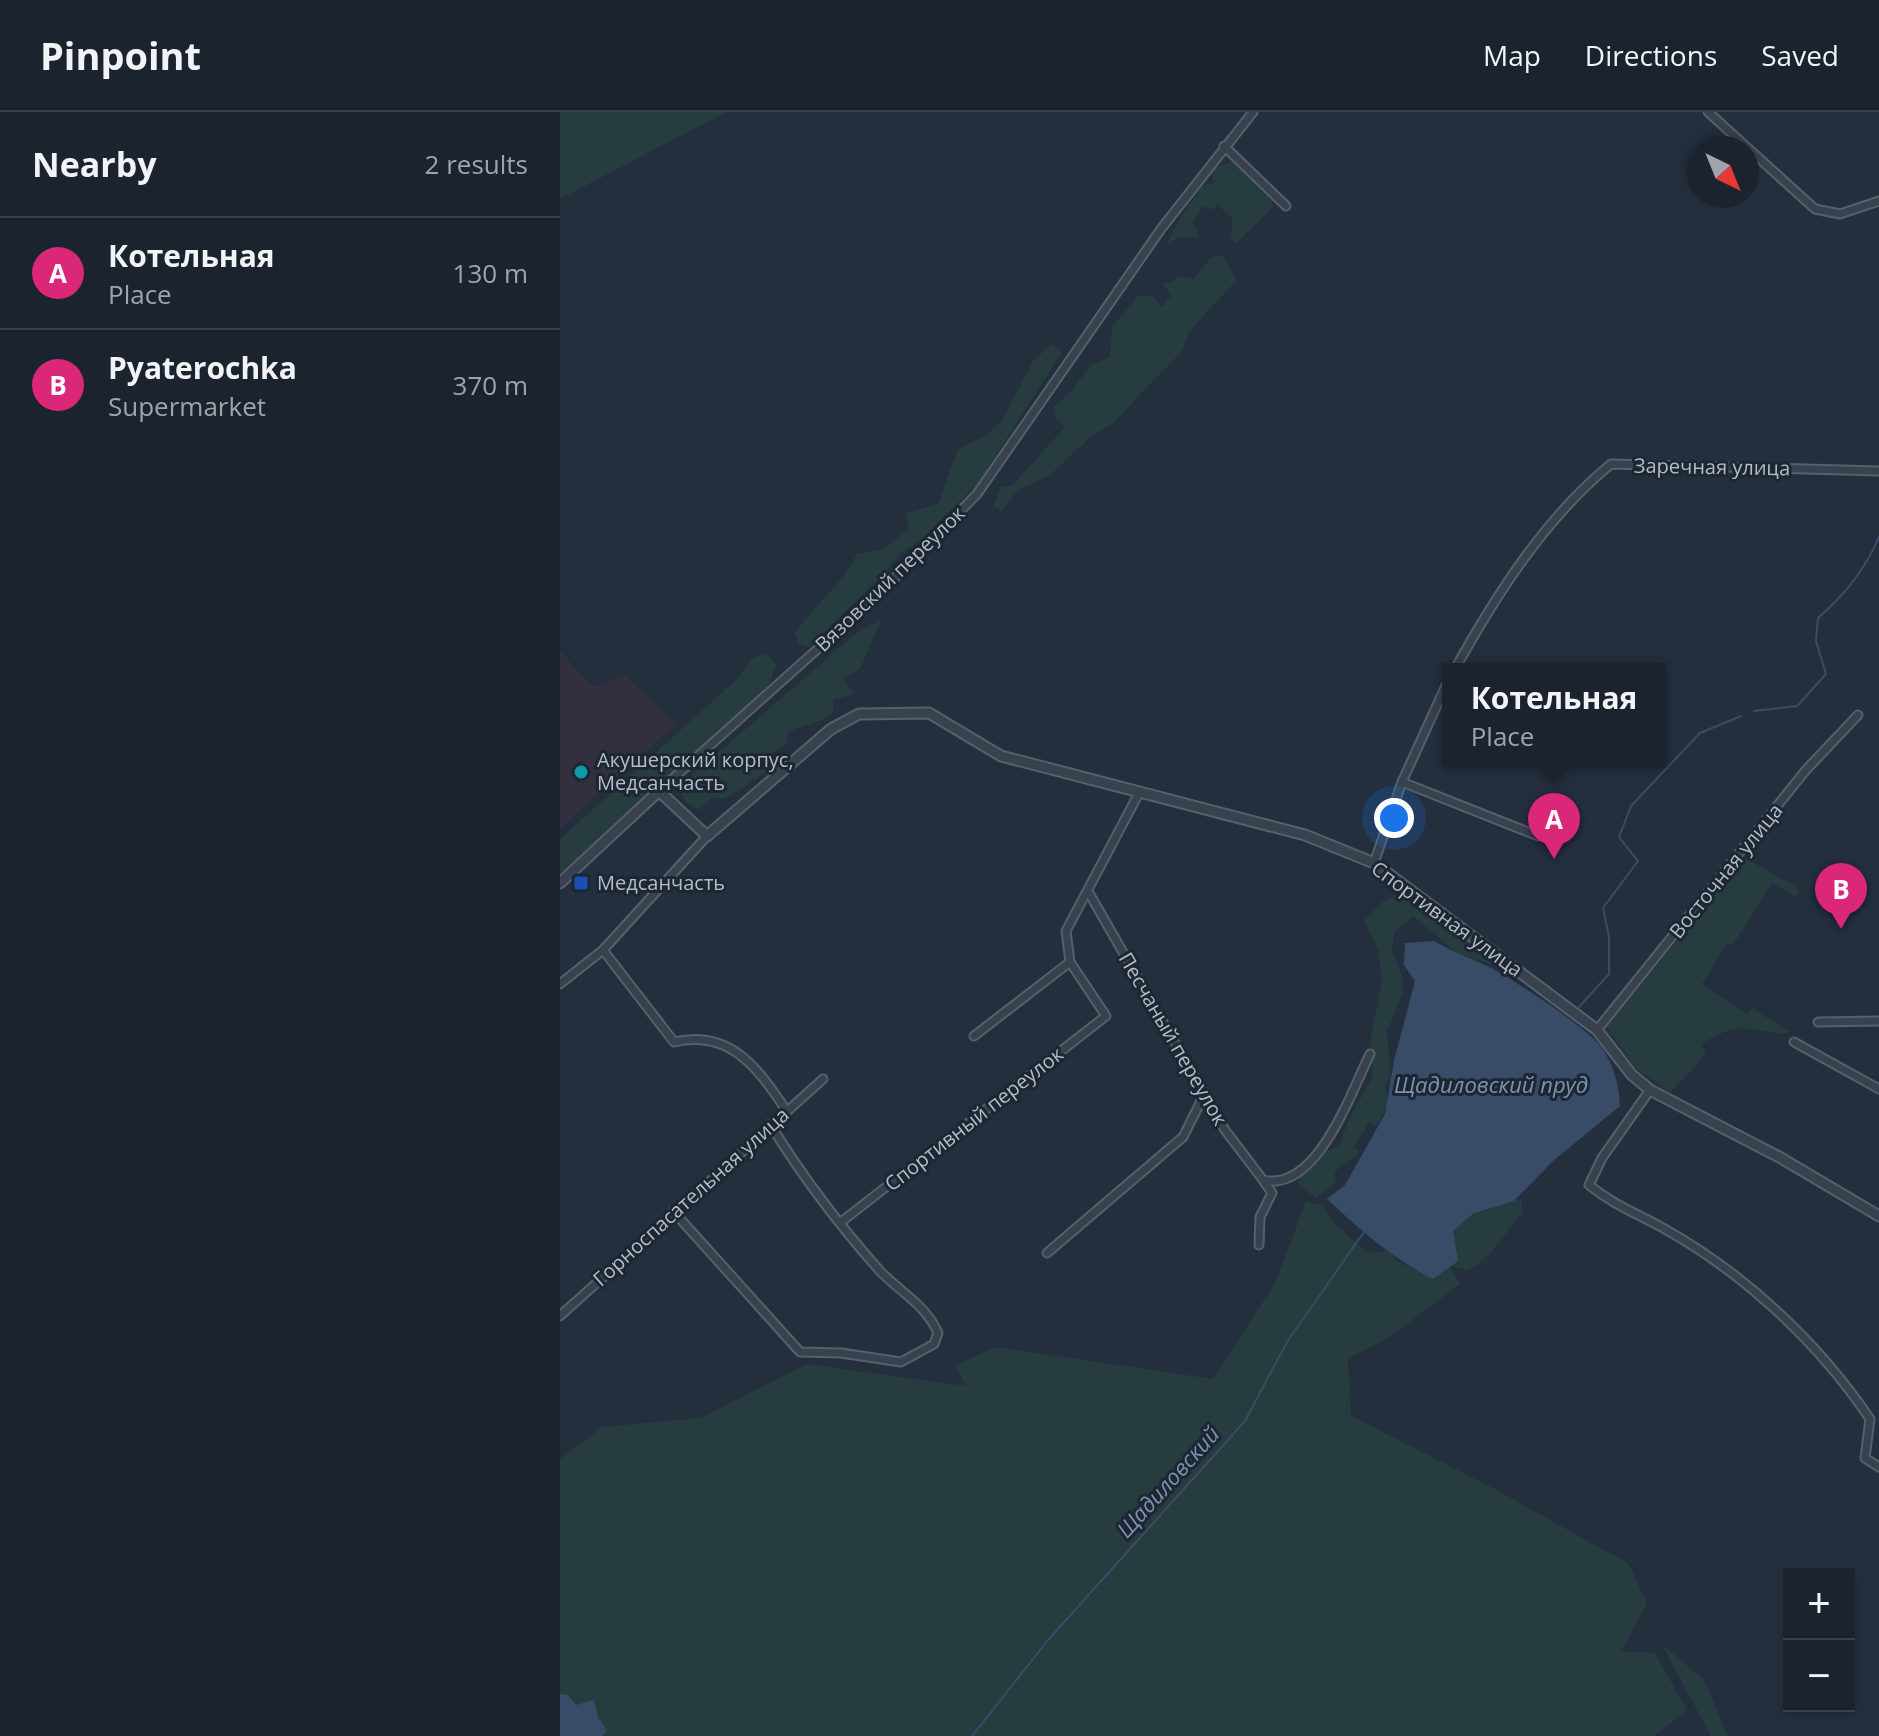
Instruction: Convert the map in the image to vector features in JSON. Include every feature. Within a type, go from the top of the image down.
[{"type":"street","name":"Вязовский переулок","points":[[560,883],[879,594],[968,504],[1161,229],[1253,112]]},
{"type":"street","points":[[1708,112],[1815,209],[1840,214],[1879,201]]},
{"type":"street","points":[[1224,146],[1286,206]]},
{"type":"street","name":"Заречная улица","points":[[1459,663],[1506,583],[1585,486],[1611,464],[1879,471]]},
{"type":"street","points":[[1374,863],[1402,782],[1442,694]]},
{"type":"street","name":"Спортивная улица","points":[[707,836],[831,729],[859,714],[929,713],[1001,756],[1305,835],[1374,863],[1597,1030],[1625,1067],[1650,1090],[1781,1158],[1879,1216]]},
{"type":"street","name":"Восточная улица","points":[[1597,1030],[1806,770],[1858,715]]},
{"type":"street","points":[[1402,782],[1538,836]]},
{"type":"street","points":[[560,984],[603,950],[707,836],[659,791]]},
{"type":"street","points":[[974,1036],[1070,962],[1066,931],[1089,893],[1139,793]]},
{"type":"street","name":"Песчаный переулок","points":[[1089,893],[1225,1130],[1263,1180]]},
{"type":"street","points":[[603,950],[674,1042],[710,1039],[731,1047],[749,1060],[786,1110]]},
{"type":"street","name":"Спортивный переулок","points":[[841,1222],[1106,1016],[1070,962]]},
{"type":"street","points":[[1818,1022],[1879,1021]]},
{"type":"street","points":[[1794,1042],[1879,1089]]},
{"type":"street","points":[[1263,1180],[1279,1181],[1302,1171],[1318,1154],[1370,1054]]},
{"type":"street","name":"Горноспасательная улица","points":[[560,1316],[823,1079]]},
{"type":"street","points":[[1650,1090],[1602,1158],[1589,1185],[1616,1207],[1685,1243],[1767,1302],[1815,1350],[1870,1419],[1865,1458],[1879,1467]]},
{"type":"street","points":[[1047,1253],[1183,1137],[1205,1093]]},
{"type":"street","points":[[673,1211],[800,1352],[841,1353],[901,1362],[934,1344],[938,1333],[933,1321],[882,1273],[803,1178],[770,1124]]},
{"type":"street","points":[[1259,1245],[1260,1217],[1272,1193],[1263,1180]]},
{"type":"shaded area","points":[[560,651],[593,687],[626,676],[676,724],[560,828]]},
{"type":"green space","points":[[560,112],[726,112],[560,199]]},
{"type":"green space","points":[[1235,160],[1271,195],[1273,207],[1236,243],[1230,237],[1233,219],[1217,204],[1213,210],[1203,206],[1193,223],[1200,237],[1178,238],[1168,244],[1178,222],[1202,186],[1213,183],[1212,169]]},
{"type":"green space","points":[[1222,255],[1237,280],[1189,331],[1183,350],[1111,425],[1093,435],[1050,475],[1018,490],[1002,511],[993,507],[1001,486],[1012,486],[1065,427],[1056,418],[1054,406],[1070,393],[1091,365],[1110,357],[1112,327],[1138,296],[1151,295],[1162,307],[1171,296],[1163,283],[1171,283],[1179,276],[1193,279],[1211,258]]},
{"type":"green space","points":[[1051,344],[1062,352],[979,482],[921,540],[899,554],[885,573],[809,647],[799,644],[795,633],[844,575],[857,554],[884,549],[909,528],[906,513],[938,504],[958,449],[984,437],[1002,421],[1033,361]]},
{"type":"green space","points":[[882,618],[860,669],[842,678],[854,694],[833,700],[833,712],[823,719],[789,732],[786,745],[772,753],[766,772],[727,798],[711,798],[699,810],[686,802],[679,790],[689,778],[854,635]]},
{"type":"green space","points":[[765,653],[777,664],[768,686],[560,875],[560,839],[736,680],[753,658]]},
{"type":"green space","points":[[1745,858],[1793,885],[1799,891],[1797,898],[1772,883],[1733,945],[1727,943],[1702,984],[1747,1014],[1752,1008],[1790,1032],[1783,1034],[1741,1028],[1714,1037],[1701,1044],[1706,1053],[1670,1093],[1637,1069],[1606,1027]]},
{"type":"green space","points":[[1400,893],[1474,943],[1496,966],[1457,953],[1413,916],[1394,932],[1392,951],[1403,978],[1402,995],[1387,1032],[1391,1077],[1384,1085],[1386,1107],[1375,1126],[1369,1122],[1354,1147],[1360,1152],[1334,1172],[1336,1182],[1316,1198],[1298,1184],[1299,1173],[1321,1153],[1339,1146],[1349,1119],[1373,1076],[1370,1042],[1382,981],[1378,949],[1364,921],[1384,901]]},
{"type":"green space","points":[[1497,1193],[1521,1200],[1523,1213],[1491,1252],[1467,1270],[1450,1266],[1460,1284],[1390,1337],[1348,1359],[1351,1416],[1491,1487],[1629,1564],[1647,1604],[1621,1651],[1655,1653],[1687,1710],[1654,1736],[560,1736],[560,1459],[602,1427],[701,1418],[806,1364],[966,1386],[955,1365],[996,1347],[1213,1379],[1275,1283],[1306,1202],[1322,1205],[1334,1223],[1368,1253],[1392,1250],[1395,1260],[1417,1271],[1440,1239]]},
{"type":"green space","points":[[1661,1643],[1704,1680],[1728,1736],[1711,1736]]},
{"type":"water","name":"Щадиловский пруд","points":[[1434,941],[1511,980],[1594,1039],[1613,1068],[1620,1106],[1553,1161],[1514,1201],[1474,1213],[1453,1231],[1458,1261],[1433,1279],[1390,1253],[1327,1199],[1345,1185],[1385,1114],[1394,1061],[1415,981],[1404,965],[1405,943]]},
{"type":"water","points":[[560,1694],[568,1695],[576,1705],[594,1700],[598,1717],[607,1731],[602,1736],[560,1736]]},
{"type":"waterway","name":"Щадиловский","points":[[1754,711],[1797,706],[1826,674],[1816,641],[1818,618],[1853,581],[1879,537]]},
{"type":"waterway","name":"Щадиловский","points":[[1579,1007],[1609,974],[1609,937],[1603,908],[1638,861],[1619,837],[1631,806],[1700,733],[1741,716]]},
{"type":"waterway","name":"Щадиловский","points":[[972,1736],[1048,1640],[1245,1421],[1287,1342],[1364,1232]]},
{"type":"place","name":"Акушерский корпус, Медсанчасть","points":[[581,772]]},
{"type":"place","name":"Котельная","points":[[1554,859]]},
{"type":"place","name":"Медсанчасть","points":[[581,883]]},
{"type":"place","name":"Pyaterochka","points":[[1841,929]]}]
